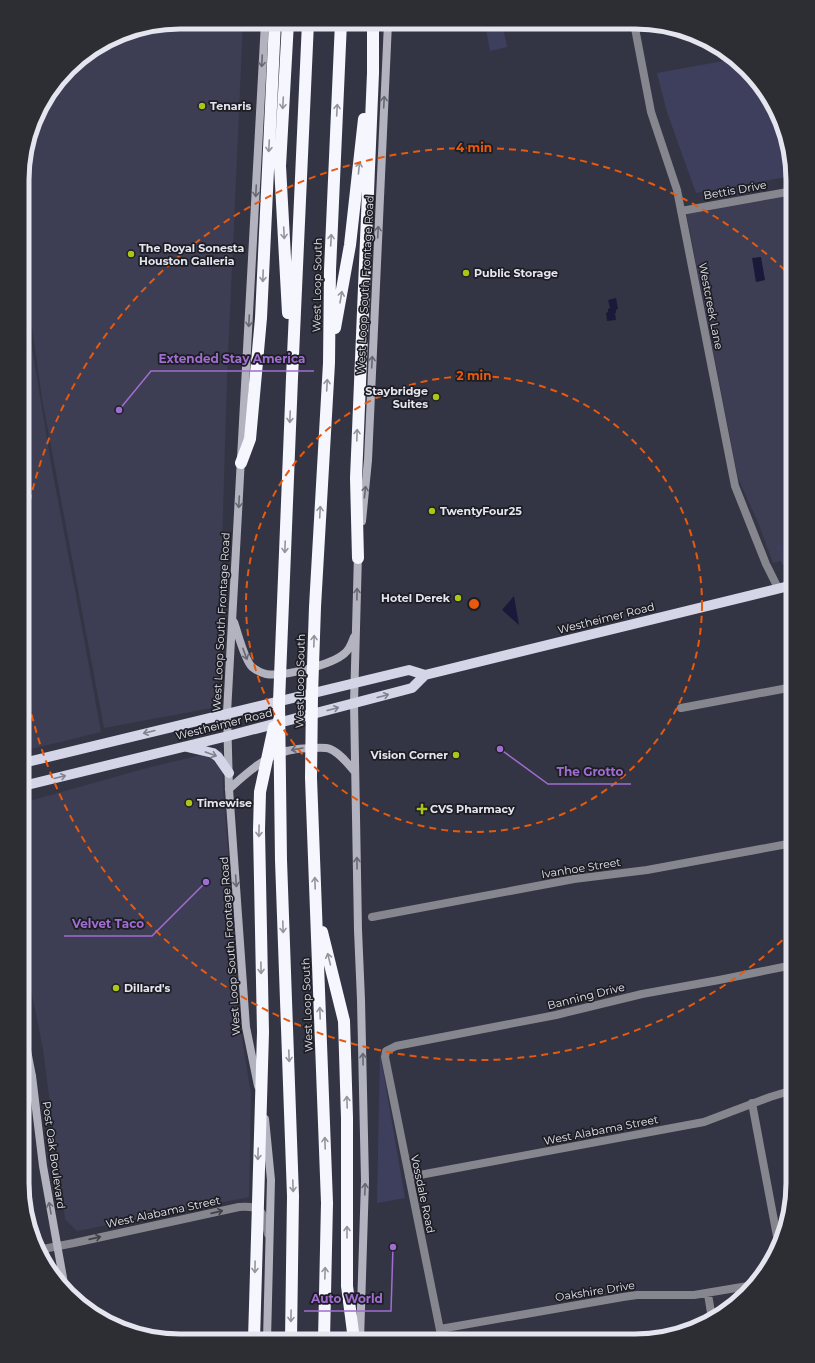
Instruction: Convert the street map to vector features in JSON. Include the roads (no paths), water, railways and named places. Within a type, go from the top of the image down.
[{"type":"highway","points":[[241,463],[250,439],[261,318],[275,29]]},
{"type":"highway","points":[[288,29],[280,166],[292,378]]},
{"type":"highway","name":"West Loop South","points":[[291,1334],[293,1196],[279,786],[279,702],[308,29]]},
{"type":"highway","name":"West Loop South","points":[[324,1334],[327,1203],[311,778],[312,695],[315,607],[329,363],[330,270],[341,29]]},
{"type":"highway","points":[[329,363],[350,245],[373,29]]},
{"type":"highway","points":[[358,558],[356,478],[374,29]]},
{"type":"highway","points":[[254,1334],[256,1228],[263,1032],[259,873],[260,792],[279,702]]},
{"type":"highway","points":[[316,905],[344,1021],[348,1118],[347,1286],[353,1334]]},
{"type":"main road","name":"West Loop South Frontage Road","points":[[264,29],[227,713],[229,789],[246,1027],[269,1149],[271,1180],[267,1334]]},
{"type":"main road","name":"West Loop South Frontage Road","points":[[360,1334],[365,1181],[354,703],[358,558],[368,460],[388,29]]},
{"type":"main road","name":"Westheimer Road","points":[[29,784],[185,747],[412,688],[425,675],[786,586]]},
{"type":"main road","points":[[233,617],[247,659],[251,666],[267,674],[284,674],[304,670],[336,659],[346,653],[356,630]]},
{"type":"main road","name":"Westheimer Road","points":[[29,761],[409,670],[425,675]]},
{"type":"main road","points":[[185,747],[213,753],[218,757],[229,773]]},
{"type":"main road","points":[[229,789],[254,767],[273,755],[300,748],[329,748],[355,772]]},
{"type":"main road","name":"Post Oak Boulevard","points":[[29,1060],[43,1166],[63,1278]]},
{"type":"street","name":"Westcreek Lane","points":[[635,29],[650,112],[673,176],[681,211],[735,486],[766,564],[778,588]]},
{"type":"street","name":"Bettis Drive","points":[[681,211],[786,192]]},
{"type":"street","points":[[681,708],[786,688]]},
{"type":"street","name":"Ivanhoe Street","points":[[372,917],[581,878],[647,870],[786,844]]},
{"type":"street","name":"Banning Drive","points":[[386,1051],[396,1046],[556,1016],[642,994],[786,966]]},
{"type":"street","name":"Vossdale Road","points":[[386,1051],[385,1057],[441,1334]]},
{"type":"street","name":"West Alabama Street","points":[[409,1177],[704,1122],[752,1103],[786,1092]]},
{"type":"street","points":[[752,1103],[777,1234]]},
{"type":"street","name":"West Alabama Street","points":[[44,1249],[238,1207],[250,1206],[259,1210],[264,1215],[270,1241]]},
{"type":"street","name":"Oakshire Drive","points":[[440,1329],[637,1295],[708,1294],[744,1287]]},
{"type":"street","points":[[708,1294],[711,1313]]},
{"type":"place","name":"Tenaris","points":[[202,106]]},
{"type":"place","name":"The Royal Sonesta Houston Galleria","points":[[131,254]]},
{"type":"place","name":"Public Storage","points":[[466,273]]},
{"type":"place","name":"Staybridge Suites","points":[[436,397]]},
{"type":"place","name":"Extended Stay America","points":[[119,410]]},
{"type":"place","name":"TwentyFour25","points":[[432,511]]},
{"type":"place","name":"Hotel Derek","points":[[458,598]]},
{"type":"place","name":"The Grotto","points":[[500,749]]},
{"type":"place","name":"Vision Corner","points":[[456,755]]},
{"type":"place","name":"Timewise","points":[[189,803]]},
{"type":"place","name":"CVS Pharmacy","points":[[422,809]]},
{"type":"place","name":"Velvet Taco","points":[[206,882]]},
{"type":"place","name":"Dillard's","points":[[116,988]]},
{"type":"place","name":"Auto World","points":[[393,1247]]}]
